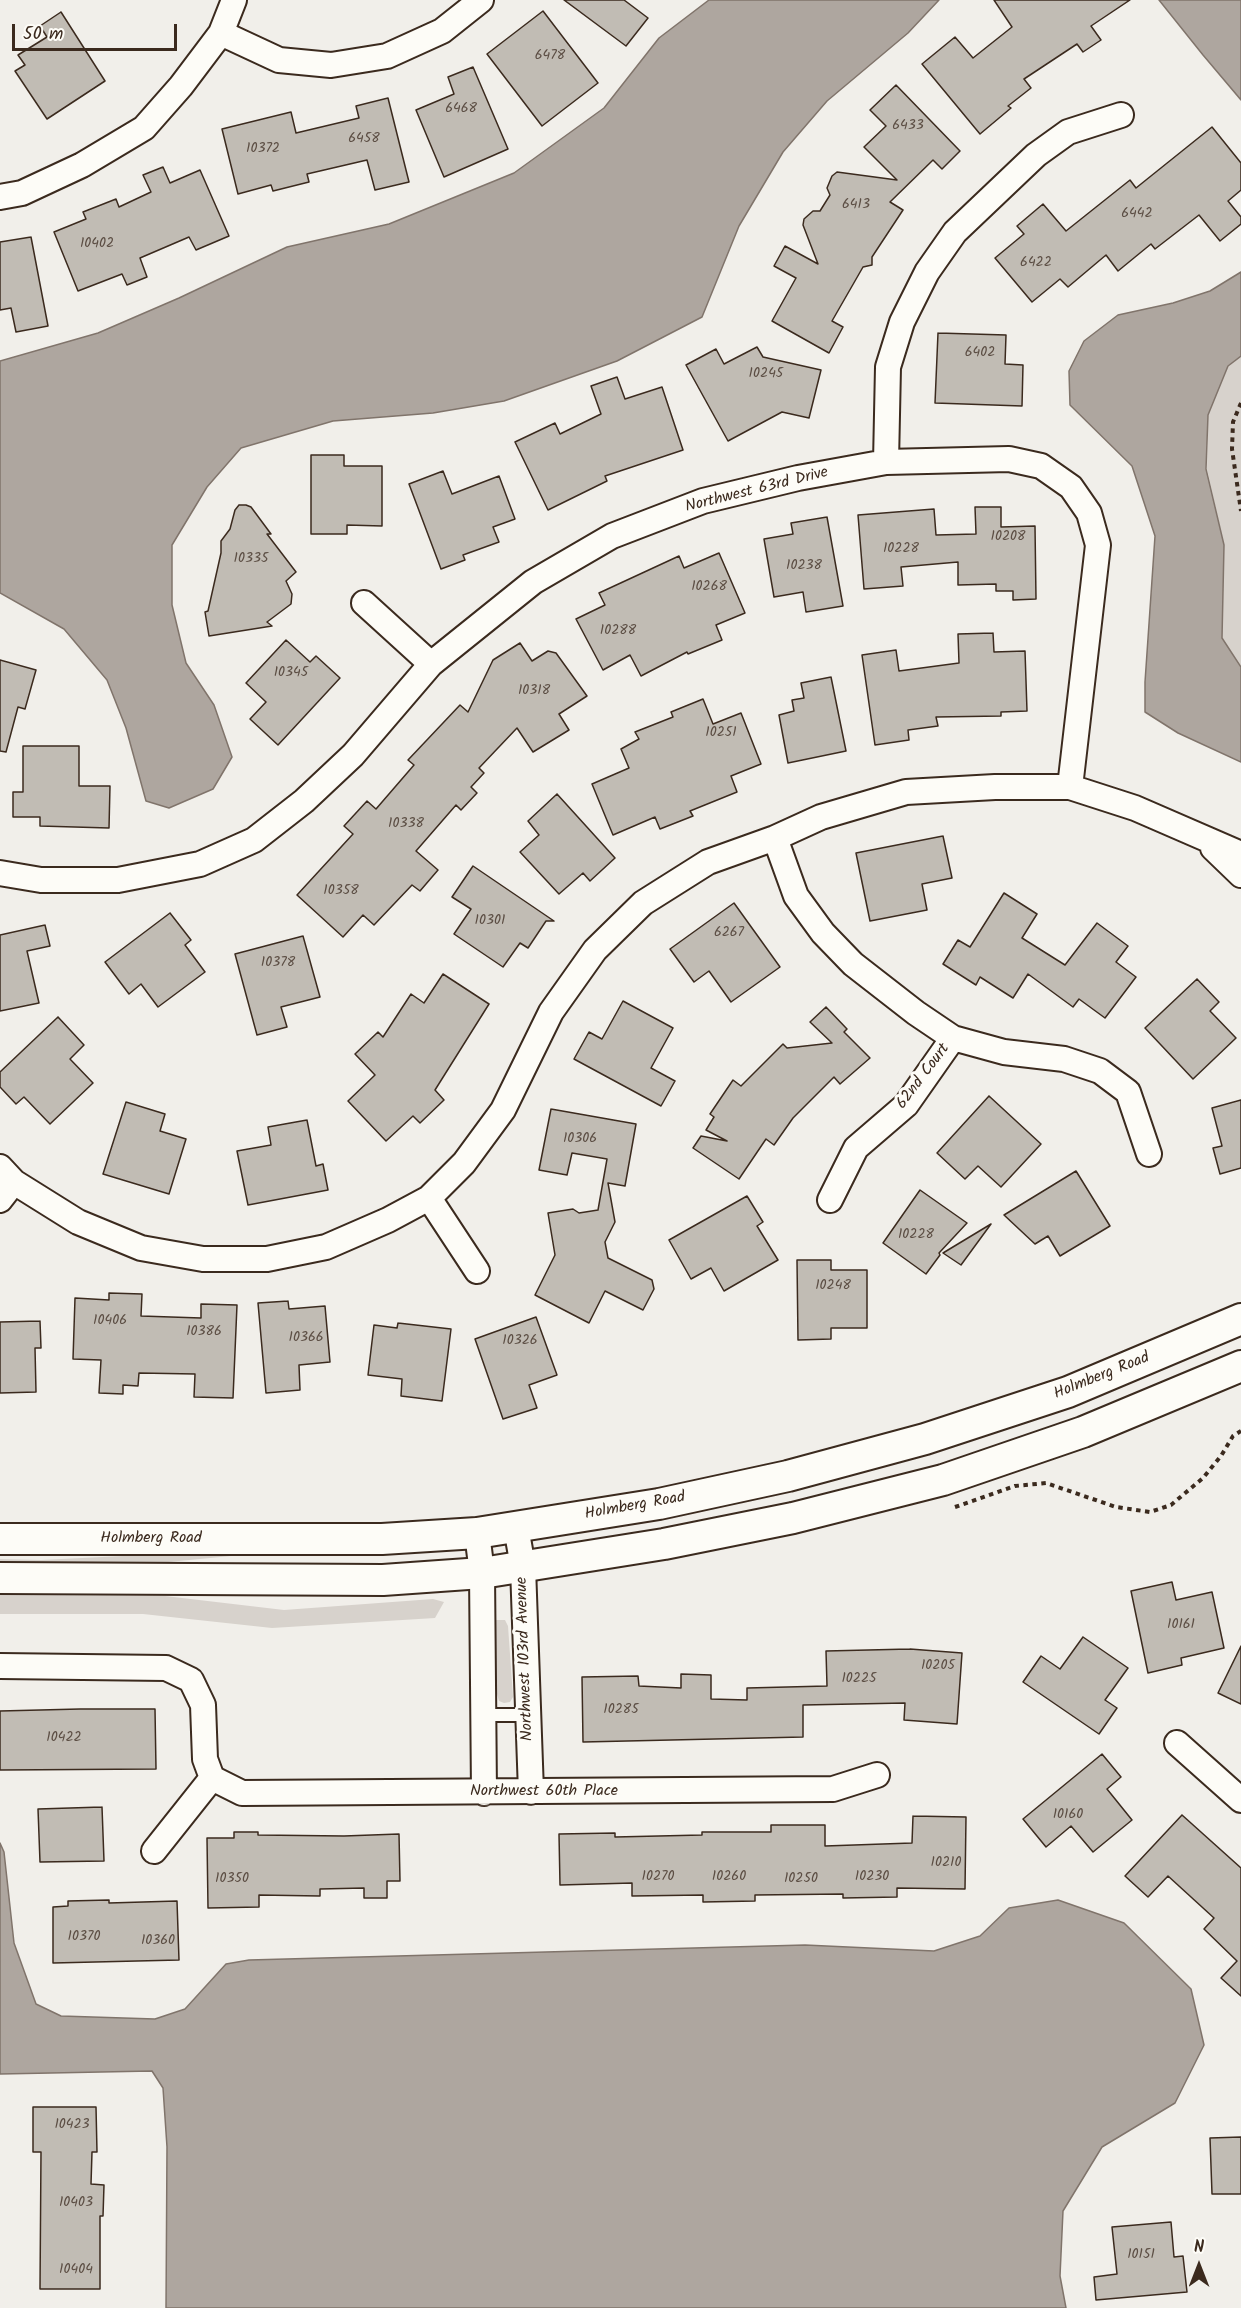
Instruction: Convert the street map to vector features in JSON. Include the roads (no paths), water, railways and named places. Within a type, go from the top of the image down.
[{"type":"street","points":[[0,197],[22,193],[82,165],[144,128],[181,86],[221,33],[234,0]]},
{"type":"street","points":[[221,33],[279,60],[331,65],[387,56],[442,32],[481,0]]},
{"type":"street","points":[[886,462],[888,367],[902,322],[927,272],[955,232],[1036,155],[1068,132],[1121,115]]},
{"type":"street","name":"Northwest 63rd Drive","points":[[0,873],[41,880],[118,880],[200,864],[254,840],[304,801],[353,755],[431,664],[533,582],[612,536],[702,501],[798,478],[886,462],[1010,459],[1041,466],[1071,487],[1089,513],[1098,545],[1070,787]]},
{"type":"street","points":[[364,603],[431,664]]},
{"type":"street","points":[[5,1183],[78,1222],[141,1248],[203,1259],[267,1259],[327,1247],[388,1220],[429,1198],[464,1163],[503,1110],[551,1012],[595,950],[643,903],[708,862],[775,838],[821,817],[906,792],[995,787],[1070,787],[1135,808],[1241,854]]},
{"type":"street","points":[[1198,834],[1241,875]]},
{"type":"street","points":[[775,838],[796,896],[823,933],[853,964],[916,1013],[953,1038],[1004,1052],[1064,1059],[1100,1071],[1128,1092],[1149,1154]]},
{"type":"street","name":"62nd Court","points":[[830,1200],[856,1148],[906,1105],[953,1038]]},
{"type":"street","points":[[429,1198],[477,1271]]},
{"type":"street","name":"Holmberg Road","points":[[0,1539],[382,1539],[477,1533],[659,1504],[788,1476],[925,1439],[1068,1392],[1241,1319]]},
{"type":"street","points":[[0,1578],[383,1580],[482,1573],[664,1545],[793,1518],[943,1479],[1083,1432],[1241,1366]]},
{"type":"street","name":"Northwest 103rd Avenue","points":[[516,1527],[523,1567],[531,1792]]},
{"type":"street","points":[[477,1533],[482,1573],[484,1793]]},
{"type":"street","points":[[0,1666],[166,1668],[191,1680],[203,1705],[205,1760],[212,1778],[154,1851]]},
{"type":"street","points":[[1177,1743],[1241,1800]]},
{"type":"street","name":"Northwest 60th Place","points":[[212,1778],[242,1793],[484,1793],[833,1789],[877,1775]]},
{"type":"lane","points":[[483,1715],[528,1715]]}]
